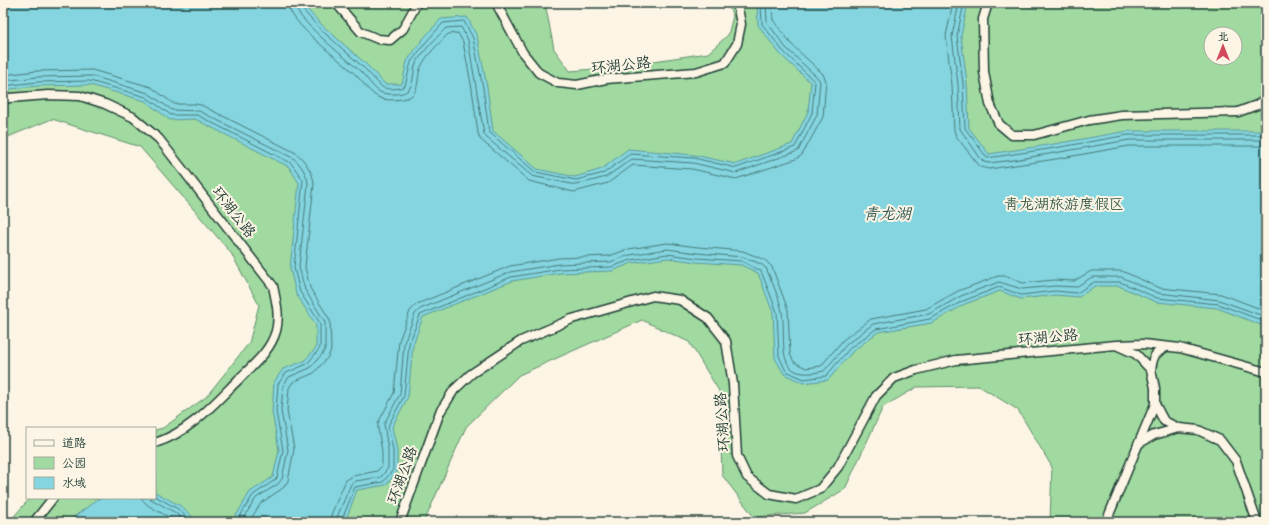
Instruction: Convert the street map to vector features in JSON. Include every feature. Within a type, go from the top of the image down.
[{"type":"street","points":[[336,3],[361,32],[378,39],[390,40],[403,29],[417,3]]},
{"type":"street","name":"环湖公路","points":[[496,3],[523,53],[539,72],[558,84],[577,85],[606,79],[696,72],[725,63],[737,44],[741,24],[737,3]]},
{"type":"street","points":[[988,3],[984,19],[984,72],[990,104],[998,124],[1012,135],[1034,134],[1090,120],[1122,115],[1238,112],[1257,105],[1266,98]]},
{"type":"street","name":"环湖公路","points":[[3,100],[9,98],[48,95],[80,96],[105,104],[133,117],[160,139],[272,286],[278,308],[276,331],[265,353],[208,410],[184,429],[156,443]]},
{"type":"street","name":"环湖公路","points":[[400,522],[440,412],[454,390],[471,374],[521,341],[572,319],[653,296],[680,300],[708,318],[726,341],[733,384],[737,456],[746,477],[769,494],[796,499],[820,489],[838,467],[876,396],[894,378],[916,370],[956,360],[1116,345],[1136,354],[1151,370]]},
{"type":"street","points":[[1116,345],[1143,344],[1180,348],[1266,372]]},
{"type":"street","points":[[1106,522],[1155,404],[1155,388],[1151,370],[1153,357],[1157,352],[1166,347]]},
{"type":"street","points":[[1155,404],[1164,421],[1179,428],[1198,430],[1220,440],[1236,460],[1258,522]]},
{"type":"street","points":[[1138,444],[1154,435],[1179,428]]},
{"type":"street","points":[[34,522],[52,499]]},
{"type":"green space","name":"青龙湖旅游度假区","points":[[3,3],[545,3],[554,49],[570,71],[606,68],[708,53],[728,35],[733,16],[727,3],[1266,3],[1266,522],[1050,522],[1052,467],[1018,410],[979,386],[917,387],[883,407],[845,489],[805,513],[754,517],[722,475],[719,391],[689,342],[642,320],[519,375],[466,427],[424,522],[9,522],[29,499],[156,499],[156,430],[163,428],[206,397],[249,343],[259,305],[231,253],[140,147],[52,119],[3,139]]},
{"type":"water","name":"青龙湖","points":[[3,3],[301,3],[323,26],[366,64],[385,84],[402,84],[407,61],[423,39],[441,19],[467,17],[477,36],[487,87],[493,131],[537,169],[575,177],[602,169],[628,149],[694,155],[736,164],[792,144],[808,112],[811,83],[780,54],[758,25],[757,3],[968,3],[961,36],[967,83],[969,128],[989,154],[1128,131],[1260,131],[1266,128],[1266,327],[1217,308],[1156,302],[1119,286],[1095,286],[1079,297],[1055,295],[1021,299],[1000,291],[965,304],[932,323],[878,332],[853,351],[828,380],[803,383],[784,374],[775,358],[773,313],[758,273],[741,265],[696,262],[668,258],[632,263],[612,271],[560,273],[512,281],[423,317],[413,345],[408,397],[392,427],[397,450],[397,472],[386,485],[357,490],[345,522],[229,522],[237,514],[250,492],[273,477],[279,450],[272,412],[274,382],[283,369],[304,361],[316,348],[316,325],[296,294],[290,268],[299,183],[289,167],[195,119],[170,120],[145,101],[90,85],[38,86],[3,90]]},
{"type":"water","points":[[156,493],[181,506],[198,522],[67,522],[98,499],[156,499]]}]
